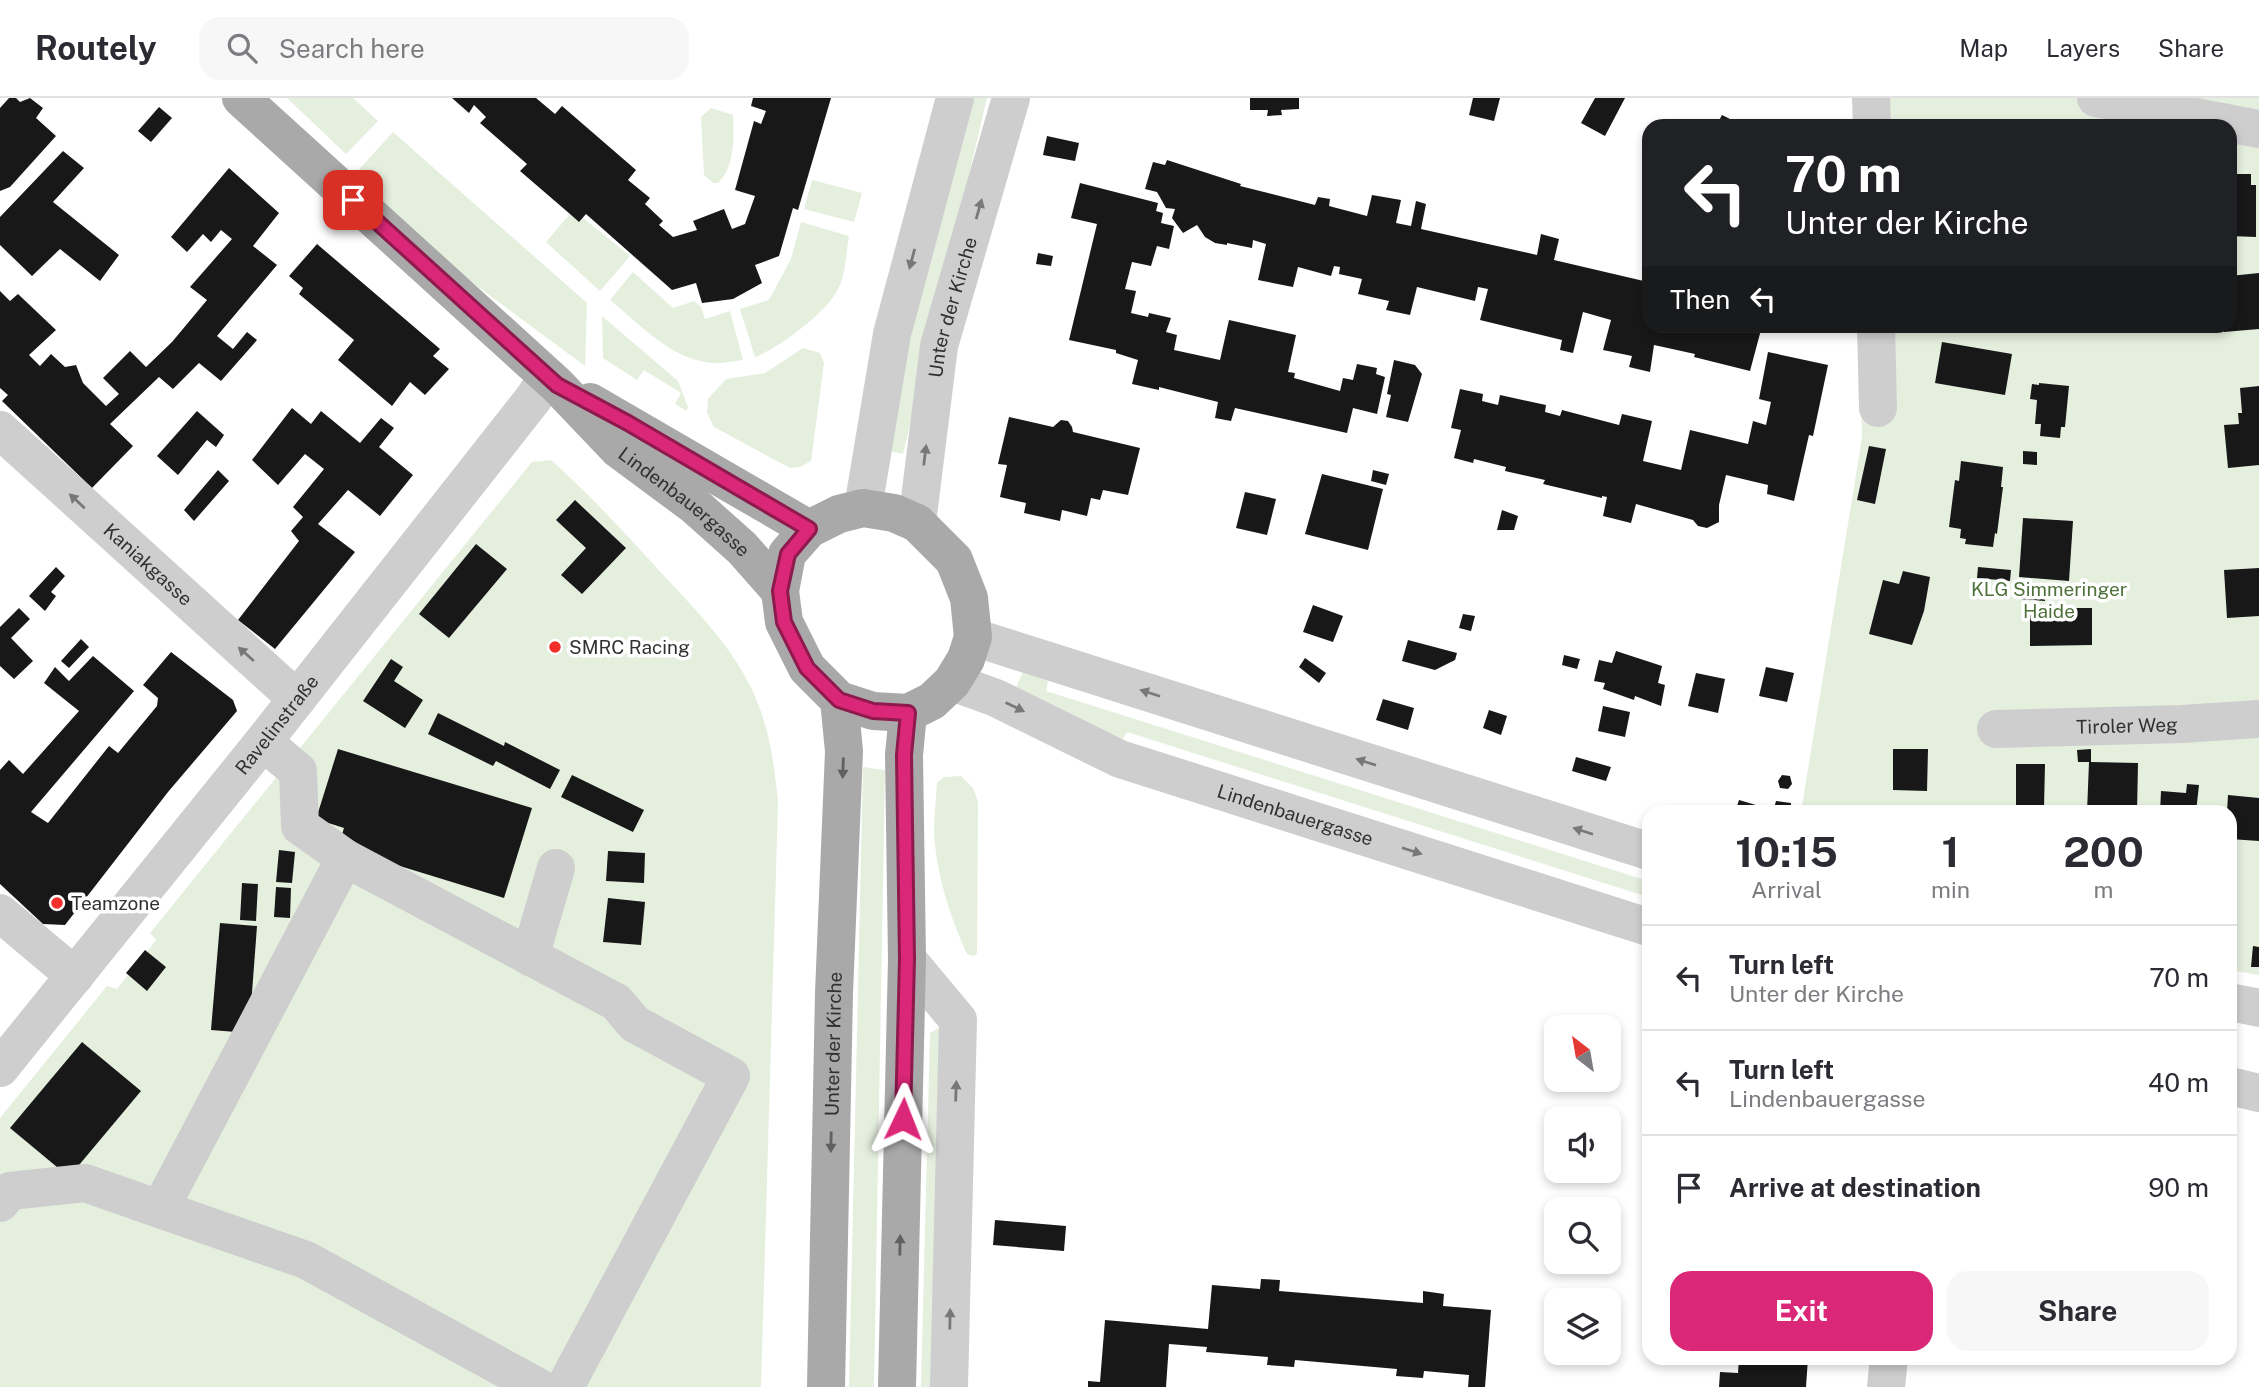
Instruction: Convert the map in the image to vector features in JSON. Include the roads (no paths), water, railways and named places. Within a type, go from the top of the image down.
[{"type":"main road","name":"Lindenbauergasse","points":[[241,98],[552,381],[618,449],[695,506],[743,548],[780,591]]},
{"type":"main road","name":"Lindenbauergasse","points":[[552,381],[809,529]]},
{"type":"main road","points":[[863,508],[894,513],[917,523],[954,560],[969,598],[973,637],[967,659],[952,682],[932,701],[908,713],[873,711],[839,700],[807,668],[784,622],[780,591],[788,554],[809,529],[839,514],[863,508]]},
{"type":"main road","name":"Unter der Kirche","points":[[826,1387],[834,993],[844,751],[839,700]]},
{"type":"main road","points":[[897,1387],[907,959],[904,755],[908,713]]},
{"type":"street","points":[[863,508],[892,334],[955,98]]},
{"type":"street","name":"Unter der Kirche","points":[[917,523],[939,346],[1010,98]]},
{"type":"street","points":[[1871,98],[1872,119]]},
{"type":"street","points":[[2096,98],[2206,119]]},
{"type":"street","points":[[2237,125],[2259,129]]},
{"type":"street","points":[[1876,333],[1878,408]]},
{"type":"street","name":"Ravelinstraße","points":[[0,1068],[263,742],[533,399],[552,381]]},
{"type":"street","name":"Kaniakgasse","points":[[0,430],[297,699]]},
{"type":"street","points":[[973,637],[1642,849]]},
{"type":"street","name":"Lindenbauergasse","points":[[952,682],[996,698],[1120,759],[1642,925]]},
{"type":"street","name":"Tiroler Weg","points":[[1996,729],[2259,719]]},
{"type":"street","points":[[263,742],[298,771],[300,826],[345,858],[616,1002],[635,1024],[731,1076],[565,1387]]},
{"type":"street","points":[[160,1209],[345,858]]},
{"type":"street","points":[[530,957],[556,868]]},
{"type":"street","points":[[0,913],[75,976]]},
{"type":"street","points":[[907,959],[958,1020],[949,1387]]},
{"type":"street","points":[[2237,1003],[2259,1008]]},
{"type":"street","points":[[2237,1088],[2259,1093]]},
{"type":"street","points":[[0,1203],[10,1191],[85,1183],[306,1260],[538,1387]]},
{"type":"street","points":[[1886,1387],[1888,1365]]},
{"type":"place","name":"SMRC Racing","points":[[555,647]]},
{"type":"place","name":"Teamzone","points":[[57,903]]},
{"type":"park label","name":"KLG Simmeringer Haide","points":[[2049,600]]}]
